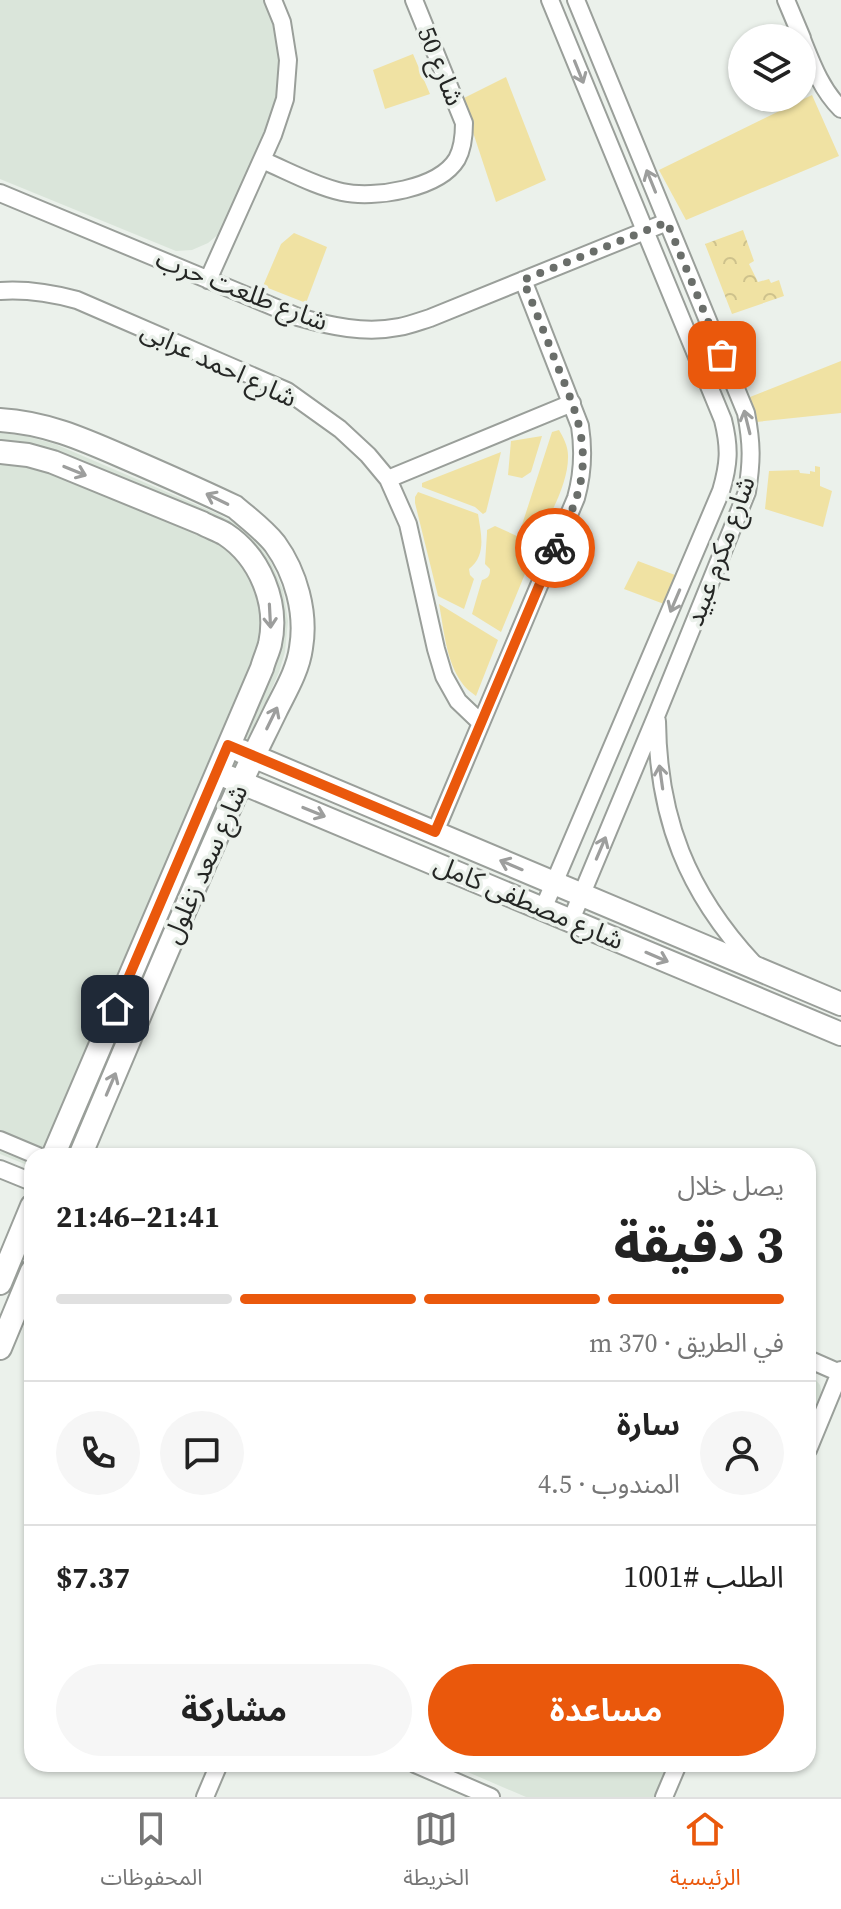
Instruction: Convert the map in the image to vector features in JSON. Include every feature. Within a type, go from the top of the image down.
[{"type":"street","points":[[208,280],[262,160],[285,99],[288,60],[282,22],[273,0]]},
{"type":"street","name":"شارع 50","points":[[262,160],[325,187],[357,194],[392,191],[428,182],[444,173],[457,159],[463,142],[464,123],[414,0]]},
{"type":"street","name":"شارع مكرم عبيد","points":[[543,909],[721,491],[728,468],[729,444],[723,420],[550,0]]},
{"type":"street","name":"شارع مكرم عبيد","points":[[571,920],[747,492],[751,466],[751,439],[746,413],[576,0]]},
{"type":"street","points":[[786,0],[796,24]]},
{"type":"street","points":[[816,73],[841,109]]},
{"type":"street","name":"شارع طلعت حرب","points":[[0,193],[298,317],[330,326],[364,330],[397,327],[430,318],[667,222]]},
{"type":"street","points":[[435,832],[576,498],[582,475],[584,450],[580,426],[523,280]]},
{"type":"street","name":"شارع احمد عرابى","points":[[0,291],[48,292],[77,300],[287,391],[340,429],[388,479],[408,524],[444,676],[458,701],[481,723]]},
{"type":"street","points":[[388,479],[572,403]]},
{"type":"street","name":"شارع سعد زغلول","points":[[0,420],[50,427],[78,437],[235,507],[257,524],[275,544],[289,568],[298,594],[302,621],[301,648],[294,674],[189,899],[83,1148]]},
{"type":"street","name":"شارع سعد زغلول","points":[[0,452],[53,462],[225,534],[244,550],[259,571],[268,594],[272,619],[270,644],[262,668],[56,1148]]},
{"type":"street","points":[[657,714],[661,784],[680,851],[712,914],[757,968]]},
{"type":"street","name":"شارع مصطفى كامل","points":[[228,745],[841,1004]]},
{"type":"street","points":[[272,795],[271,785],[276,775],[284,769]]},
{"type":"street","name":"شارع مصطفى كامل","points":[[216,772],[841,1034]]},
{"type":"street","points":[[0,1140],[24,1150]]},
{"type":"street","points":[[0,1169],[24,1179]]},
{"type":"street","points":[[0,1283],[24,1225]]},
{"type":"street","points":[[0,1348],[24,1290]]},
{"type":"street","points":[[816,1362],[840,1371],[816,1430]]},
{"type":"street","points":[[205,1797],[216,1772]]},
{"type":"street","points":[[433,1772],[491,1797]]},
{"type":"street","points":[[664,1797],[675,1772]]},
{"type":"shaded area","points":[[0,0],[266,0],[279,56],[278,88],[272,119],[220,233],[192,250],[176,251],[0,179]]},
{"type":"shaded area","points":[[0,433],[55,444],[236,524],[259,545],[271,562],[283,590],[288,621],[285,652],[279,672],[71,1148],[24,1148],[24,1164],[0,1154]]},
{"type":"shaded area","points":[[816,1380],[822,1394],[816,1408]]},
{"type":"shaded area","points":[[468,1772],[666,1772],[655,1797],[526,1797]]},
{"type":"green space","points":[[413,54],[430,94],[385,109],[373,70]]},
{"type":"green space","points":[[506,77],[546,180],[496,202],[462,99]]},
{"type":"green space","points":[[816,104],[839,156],[686,220],[659,170],[777,112],[816,112]]},
{"type":"green space","points":[[743,230],[754,261],[749,264],[758,282],[779,280],[784,296],[732,314],[705,244]]},
{"type":"green space","points":[[294,233],[327,247],[306,303],[263,286],[281,244]]},
{"type":"green space","points":[[841,361],[841,413],[756,422],[750,397]]},
{"type":"green space","points":[[559,430],[568,455],[565,477],[538,541],[520,531],[552,432]]},
{"type":"green space","points":[[542,436],[531,472],[522,478],[508,475],[511,441]]},
{"type":"green space","points":[[501,452],[483,514],[475,507],[422,487],[422,483]]},
{"type":"green space","points":[[815,466],[820,467],[820,486],[832,491],[823,527],[765,509],[769,471],[799,470],[800,473],[810,474],[810,471],[815,472]]},
{"type":"green space","points":[[418,492],[478,514],[481,551],[469,569],[474,579],[464,609],[438,596],[415,503]]},
{"type":"green space","points":[[495,526],[537,545],[501,632],[472,614],[482,580],[489,575],[490,569],[485,564],[487,530]]},
{"type":"green space","points":[[638,561],[675,575],[664,604],[624,589]]},
{"type":"green space","points":[[439,604],[498,640],[476,696],[463,685],[452,665]]},
{"type":"way so far","points":[[555,548],[576,498],[584,450],[572,403],[523,280],[667,222],[722,355]]},
{"type":"route","points":[[115,1009],[228,745],[435,832],[555,548]]}]
